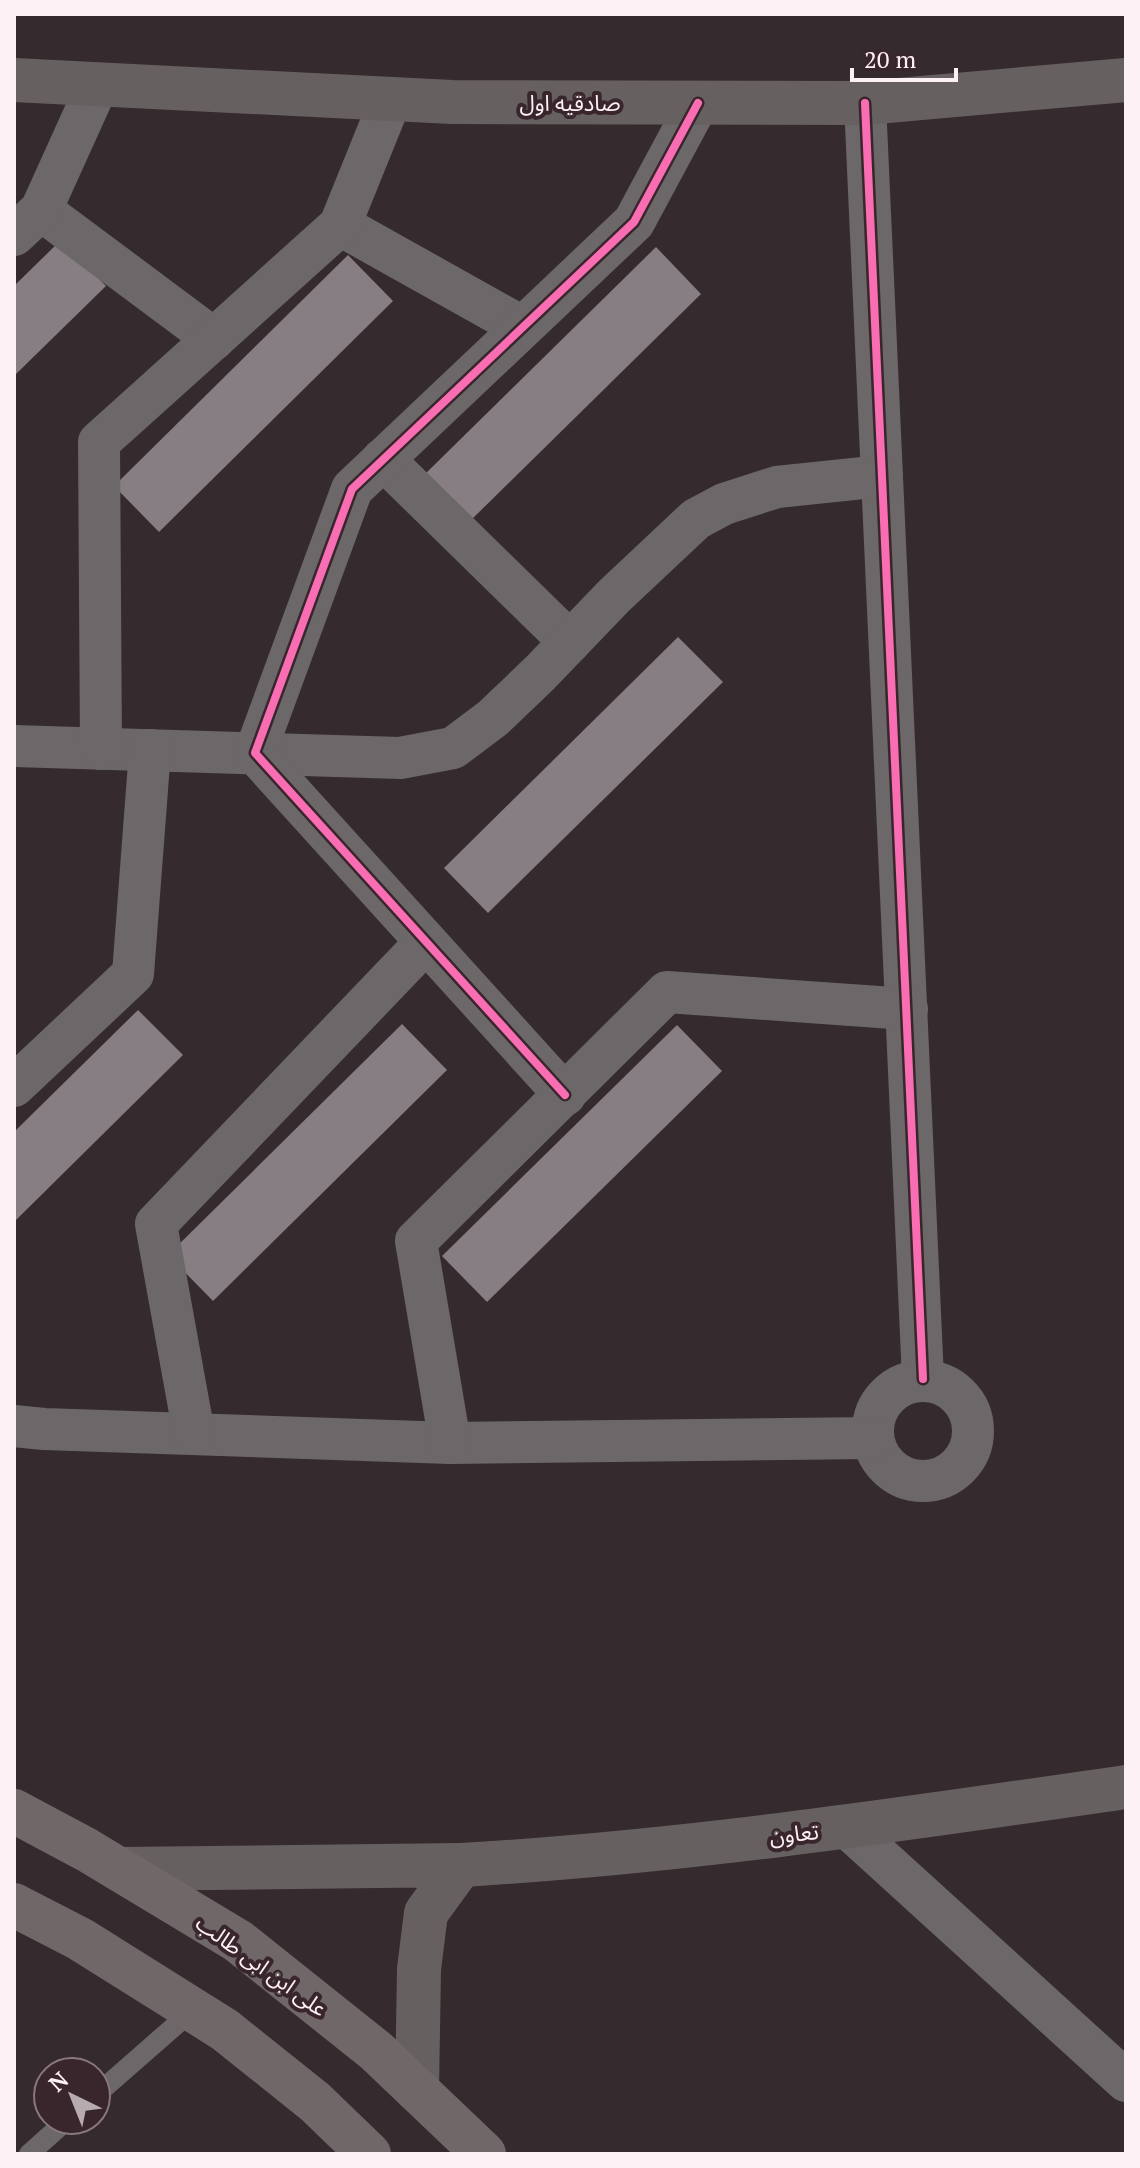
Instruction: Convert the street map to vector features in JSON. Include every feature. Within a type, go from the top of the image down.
[{"type":"main road","name":"علی ابن ابی طالب","points":[[14,1811],[119,1869],[238,1941],[376,2051],[484,2154]]},
{"type":"main road","points":[[14,1905],[80,1939],[225,2030],[315,2102],[369,2154]]},
{"type":"street","name":"صادقیه اول","points":[[14,80],[452,102],[865,103],[1126,80]]},
{"type":"street","points":[[98,84],[28,223],[214,339]]},
{"type":"street","points":[[101,749],[99,442],[340,225],[391,99]]},
{"type":"street","points":[[255,753],[352,489],[634,222],[698,103]]},
{"type":"street","points":[[865,103],[923,1379]]},
{"type":"street","points":[[340,225],[522,327]]},
{"type":"street","points":[[383,459],[570,642]]},
{"type":"street","points":[[14,746],[400,758],[453,748],[493,718],[614,596],[696,519],[724,504],[777,487],[882,476]]},
{"type":"street","points":[[14,1086],[133,974],[150,750]]},
{"type":"street","points":[[255,753],[565,1095]]},
{"type":"street","points":[[194,1434],[156,1224],[426,942]]},
{"type":"street","points":[[450,1443],[416,1241],[667,992],[907,1009]]},
{"type":"street","points":[[923,1379],[949,1386],[965,1403],[974,1422],[971,1443],[963,1462],[948,1476],[928,1483],[903,1479],[881,1460],[873,1438],[877,1410],[890,1392],[923,1379]]},
{"type":"street","points":[[14,1426],[450,1443],[873,1438]]},
{"type":"street","name":"تعاون","points":[[119,1869],[461,1865],[525,1861],[848,1828],[1126,1787]]},
{"type":"street","points":[[848,1828],[1126,2081]]},
{"type":"street","points":[[417,2090],[419,1969],[426,1913],[461,1865]]},
{"type":"lane","points":[[112,2081],[193,2010]]},
{"type":"lane","points":[[29,2154],[49,2136]]},
{"type":"building","points":[[61,240],[106,286],[14,376],[14,286]]},
{"type":"building","points":[[656,247],[701,294],[467,524],[421,478]]},
{"type":"building","points":[[348,255],[393,301],[159,532],[114,486]]},
{"type":"building","points":[[678,637],[723,682],[488,913],[444,868]]},
{"type":"building","points":[[138,1010],[183,1055],[14,1222],[14,1132]]},
{"type":"building","points":[[402,1024],[447,1070],[213,1301],[168,1255]]},
{"type":"building","points":[[677,1025],[722,1071],[487,1302],[442,1256]]},
{"type":"cycle path","points":[[565,1095],[255,753],[352,489],[634,222],[698,103]]},
{"type":"cycle path","points":[[865,103],[923,1379]]}]
